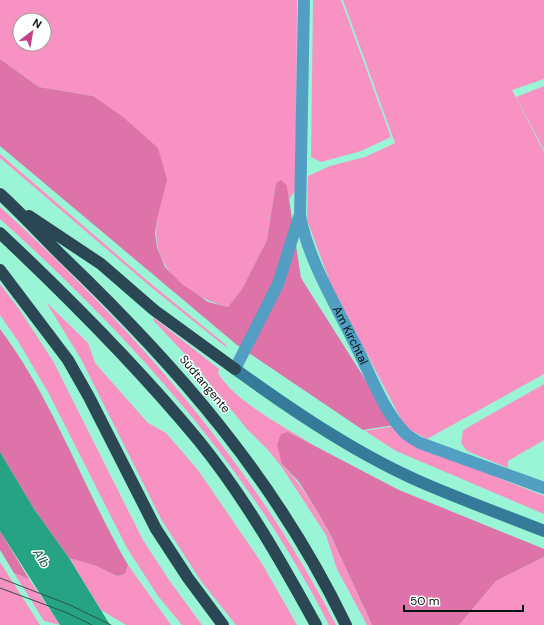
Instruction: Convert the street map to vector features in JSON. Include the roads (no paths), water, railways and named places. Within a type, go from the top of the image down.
[{"type":"highway","points":[[3,197],[101,264],[154,310],[235,369]]},
{"type":"highway","name":"Südtangente","points":[[3,197],[151,345],[221,425],[282,510],[310,555],[346,625]]},
{"type":"highway","points":[[0,233],[104,334],[199,442],[258,525],[283,564],[316,625]]},
{"type":"highway","points":[[0,270],[68,360],[90,397],[156,529],[188,578],[223,625]]},
{"type":"main road","points":[[235,369],[276,399],[321,428],[376,460],[430,486],[544,531]]},
{"type":"street","name":"Am Kirchtal","points":[[304,0],[300,216],[304,235],[318,269],[386,406],[405,433],[420,443],[544,488]]},
{"type":"street","name":"Am Kirchtal","points":[[235,369],[278,284],[300,216]]},
{"type":"water","name":"Alb","points":[[0,452],[34,509],[69,558],[110,625],[60,625],[0,531]]},
{"type":"tram line","points":[[0,578],[70,605],[111,625]]},
{"type":"tram line","points":[[0,588],[65,612],[92,625]]}]
